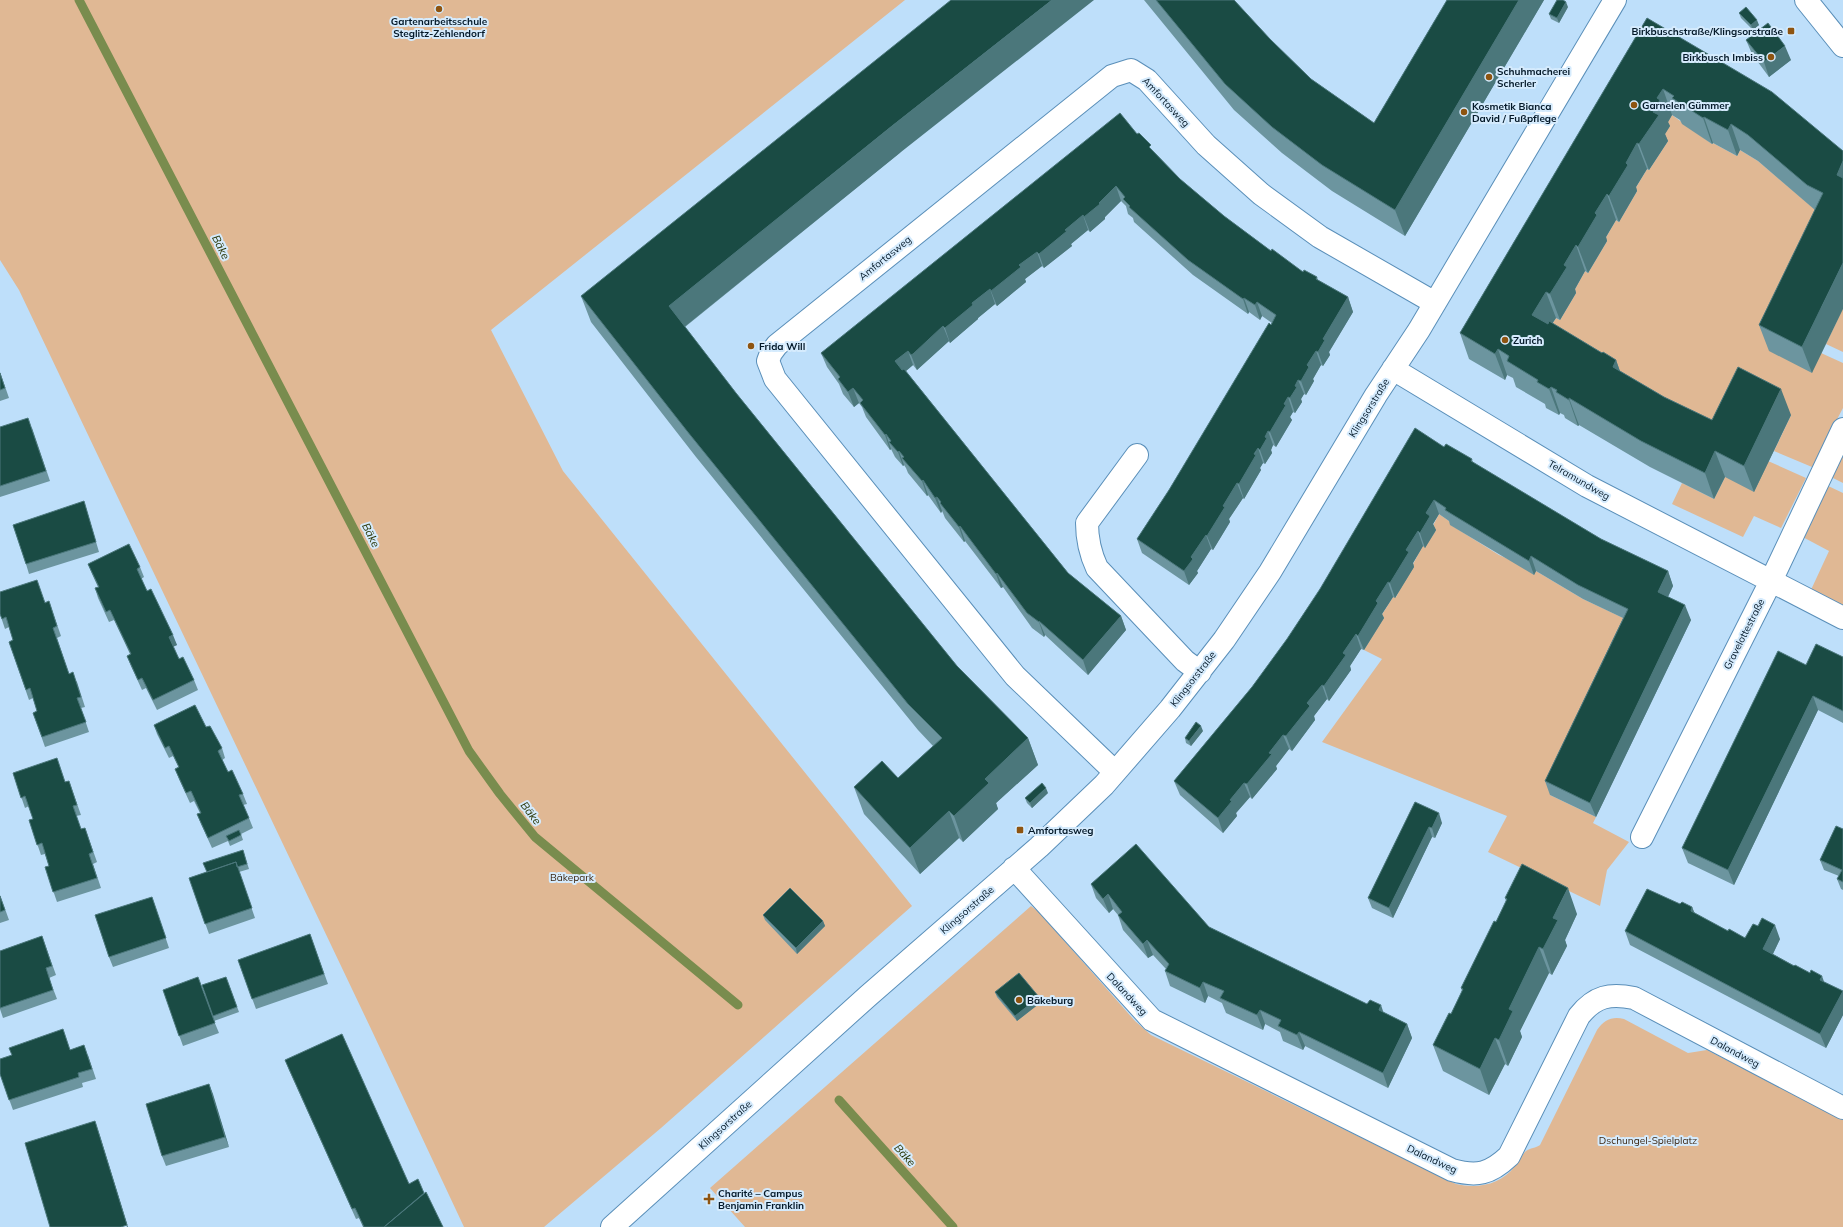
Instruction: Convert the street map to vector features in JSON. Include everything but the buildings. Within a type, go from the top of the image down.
[{"type":"street","name":"Klingsorstraße","points":[[621,1224],[868,996],[1014,868],[1084,804],[1115,772],[1170,710],[1200,672],[1270,572],[1393,369],[1435,303],[1615,0]]},
{"type":"street","points":[[1806,0],[1843,46]]},
{"type":"street","name":"Amfortasweg","points":[[1115,772],[1014,676],[775,379],[768,361],[771,353],[777,345],[1112,76],[1131,70],[1146,80],[1206,145],[1261,194],[1320,237],[1435,303]]},
{"type":"street","name":"Telramundweg","points":[[1393,369],[1587,486],[1843,618]]},
{"type":"street","name":"Gravelottestraße","points":[[1642,837],[1771,581],[1843,429]]},
{"type":"street","points":[[1138,455],[1087,523],[1087,535],[1090,552],[1097,568],[1185,662],[1200,672]]},
{"type":"street","name":"Dalandweg","points":[[1014,868],[1152,1020],[1163,1028],[1432,1160],[1462,1173],[1484,1173],[1498,1166],[1509,1156],[1579,1016],[1586,1007],[1603,996],[1621,995],[1634,998],[1843,1108]]},
{"type":"green space","name":"Bäkepark","points":[[0,0],[905,0],[491,330],[563,471],[912,906],[661,1128],[544,1227],[464,1227],[19,290],[0,260]]},
{"type":"green space","points":[[1672,115],[1712,144],[1713,143],[1737,156],[1740,150],[1758,161],[1817,211],[1811,373],[1821,353],[1843,363],[1843,408],[1812,467],[1774,451],[1791,415],[1722,447],[1541,341],[1556,318],[1560,320],[1576,293],[1574,291],[1585,271],[1588,273],[1607,241],[1605,239],[1616,220],[1619,222],[1637,191],[1635,189],[1647,169],[1649,170],[1668,141],[1663,138],[1666,124]]},
{"type":"green space","points":[[1843,308],[1843,352],[1826,344]]},
{"type":"green space","points":[[1843,448],[1843,483],[1829,476]]},
{"type":"green space","points":[[1768,461],[1806,478],[1781,528],[1754,516],[1743,537],[1672,504],[1682,483],[1714,499],[1725,477]]},
{"type":"green space","points":[[1824,484],[1843,493],[1843,608],[1810,592],[1829,551],[1799,535]]},
{"type":"green space","points":[[1439,514],[1452,523],[1451,525],[1499,555],[1536,571],[1583,599],[1634,623],[1550,795],[1596,817],[1593,823],[1629,842],[1607,870],[1600,906],[1488,852],[1507,816],[1322,742],[1382,659],[1364,650],[1383,618],[1381,616],[1393,597],[1396,597]]},
{"type":"green space","name":"Dschungel-Spielplatz","points":[[1031,906],[1039,912],[1135,1021],[1151,1035],[1456,1184],[1480,1186],[1503,1178],[1526,1151],[1540,1145],[1597,1030],[1605,1021],[1616,1018],[1624,1019],[1688,1053],[1707,1050],[1843,1120],[1843,1227],[745,1227],[710,1188]]},
{"type":"waterway","name":"Bäke","points":[[79,0],[469,751],[500,794],[535,837],[738,1005]]},
{"type":"waterway","name":"Bäke","points":[[839,1100],[953,1227]]},
{"type":"place","name":"Gartenarbeitsschule Steglitz-Zehlendorf","points":[[439,9]]},
{"type":"place","name":"Birkbuschstraße/Klingsorstraße","points":[[1791,31]]},
{"type":"place","name":"Birkbusch Imbiss","points":[[1771,57]]},
{"type":"place","name":"Schuhmacherei Scherler","points":[[1489,77]]},
{"type":"place","name":"Garnelen Gümmer","points":[[1634,105]]},
{"type":"place","name":"Kosmetik Bianca David / Fußpflege","points":[[1464,112]]},
{"type":"place","name":"Zurich","points":[[1505,340]]},
{"type":"place","name":"Frida Will","points":[[751,346]]},
{"type":"place","name":"Amfortasweg","points":[[1020,830]]},
{"type":"place","name":"Bäkeburg","points":[[1019,1000]]},
{"type":"place","name":"Charité – Campus Benjamin Franklin","points":[[709,1199]]}]
